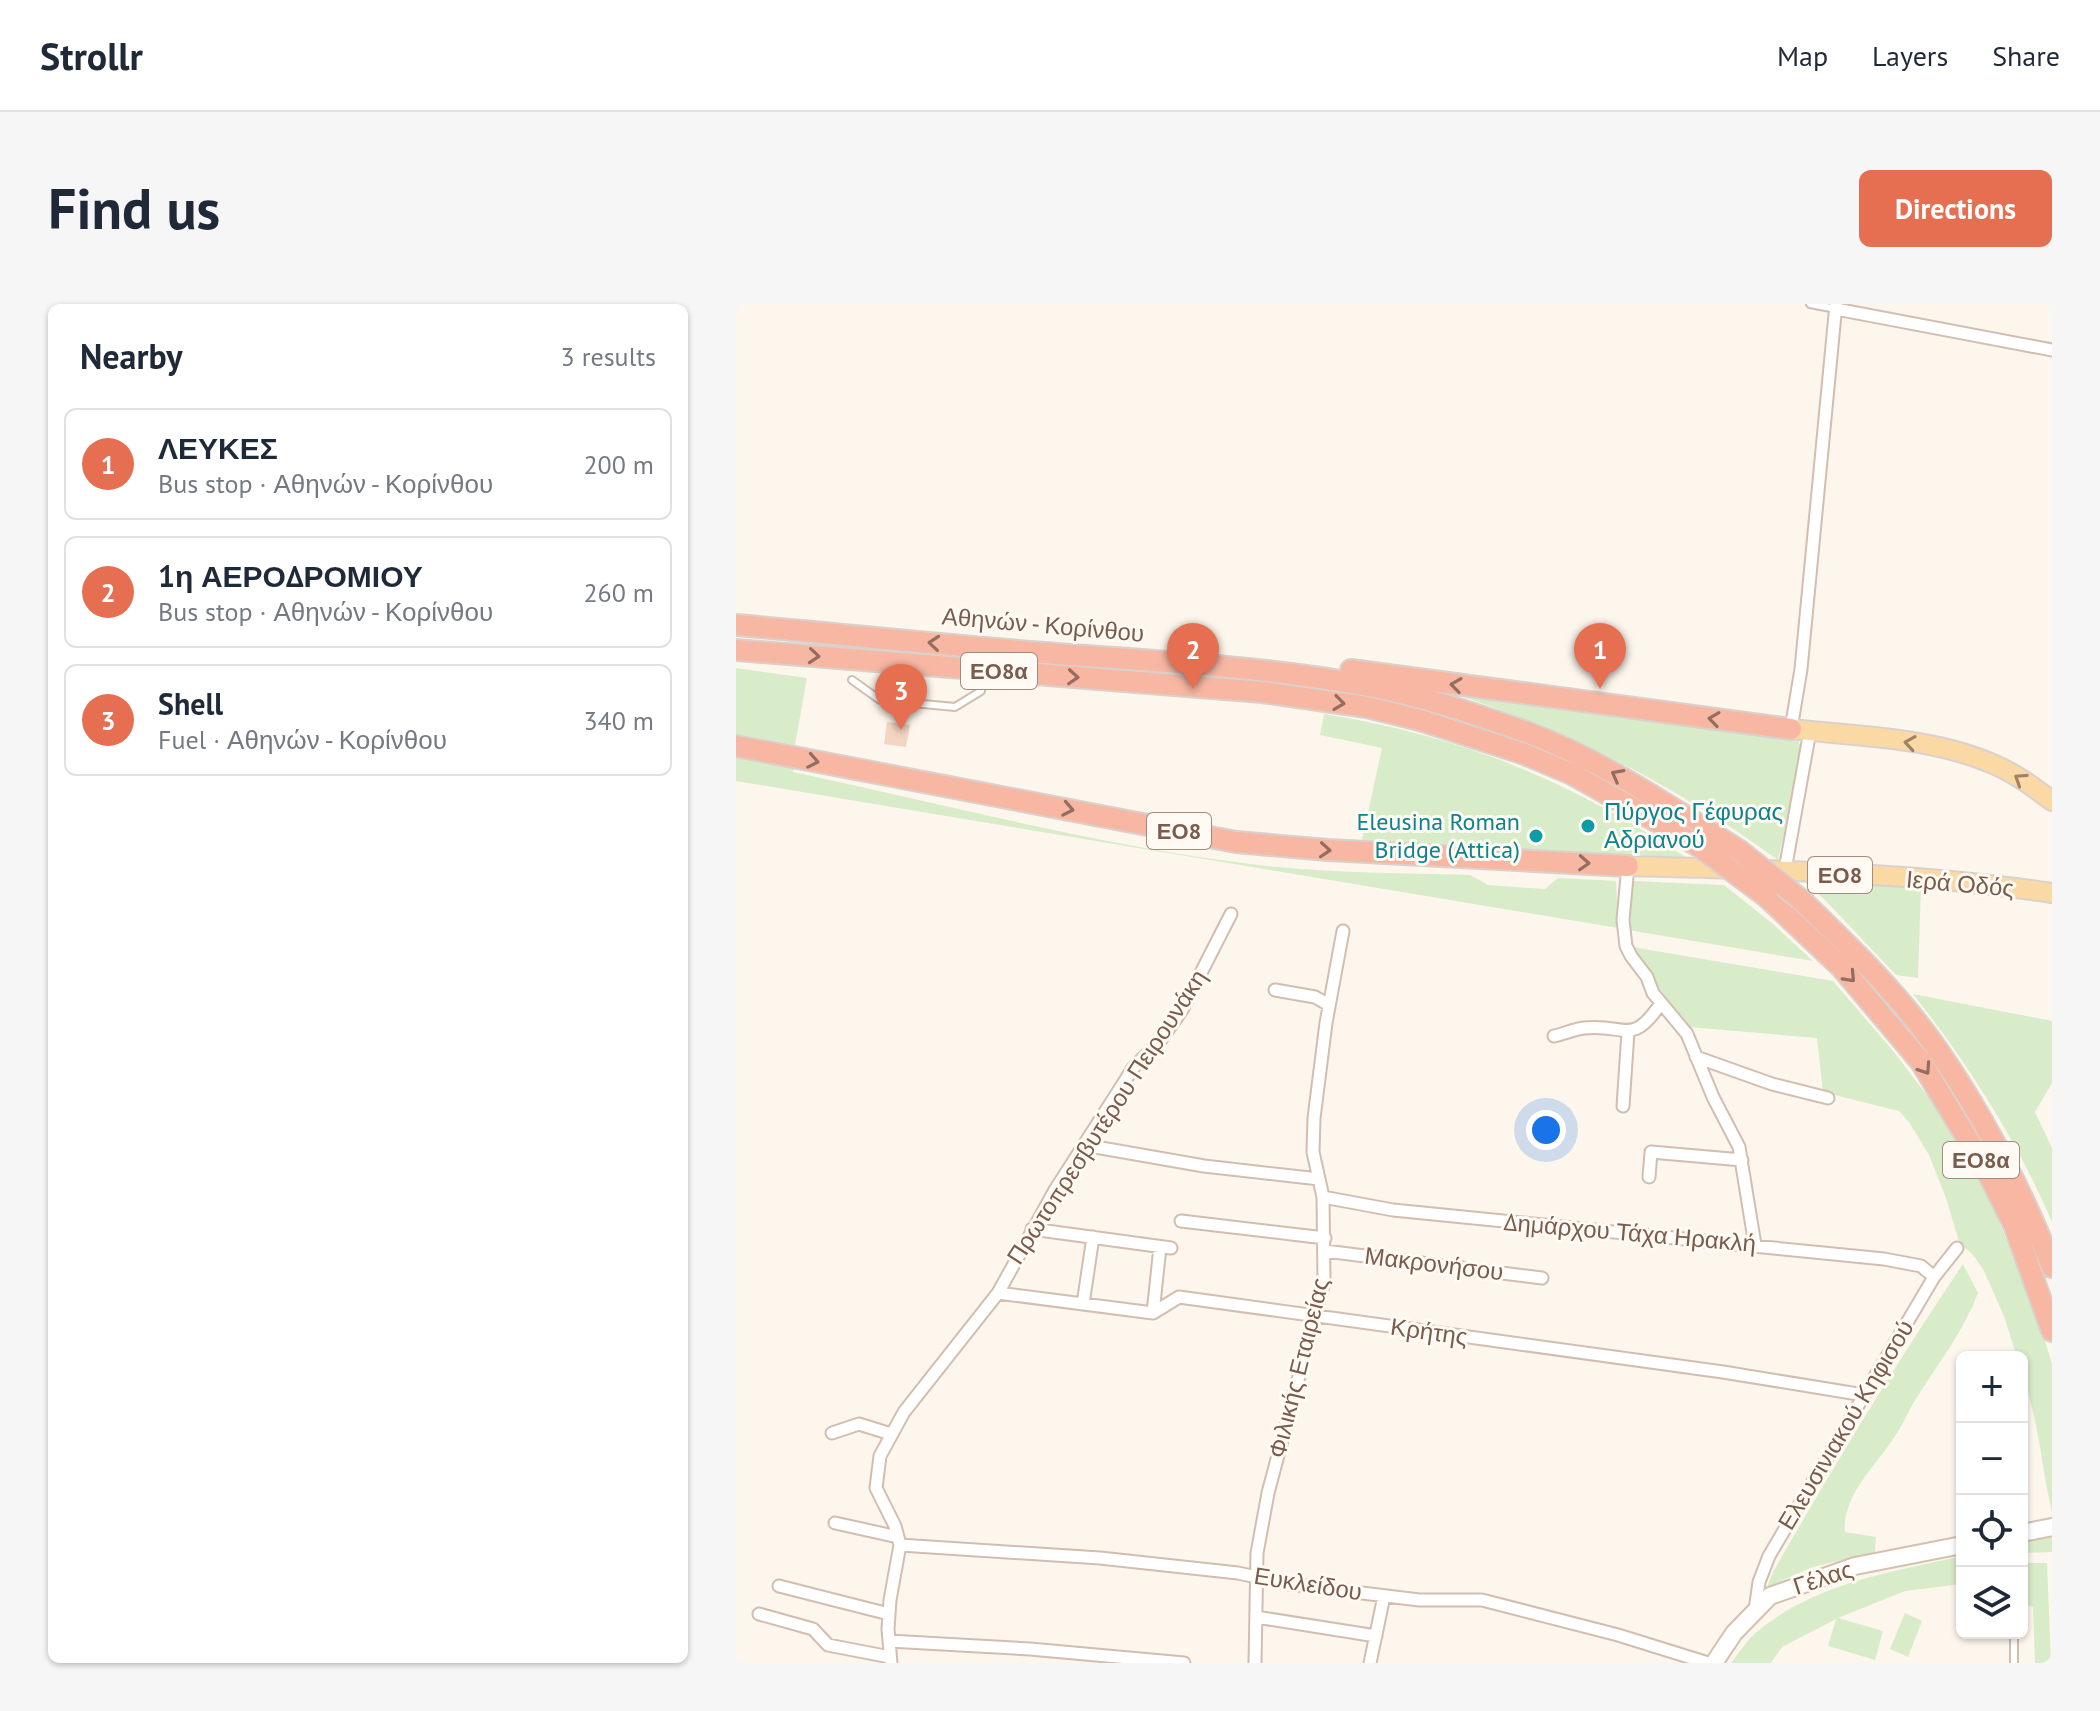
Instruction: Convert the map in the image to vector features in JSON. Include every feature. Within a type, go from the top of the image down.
[{"type":"highway","name":"Αθηνών - Κορίνθου","points":[[736,625],[1263,671],[1370,687],[1423,699],[1528,733],[1581,756],[1740,851],[1800,899],[1855,954],[1908,1012],[1938,1051],[2004,1160],[2052,1267]]},
{"type":"highway","name":"Αθηνών - Κορίνθου","points":[[736,650],[1262,692],[1367,707],[1446,728],[1522,753],[1572,774],[1700,847],[1767,897],[1822,948],[1877,1007],[1921,1062],[1987,1171],[2014,1225],[2052,1331]]},
{"type":"highway","points":[[1263,671],[1347,670],[1801,730]]},
{"type":"highway","name":"ΕΟ8","points":[[736,746],[1236,842],[1628,866]]},
{"type":"main road","points":[[1801,730],[1886,739],[1963,753],[2005,769],[2052,801]]},
{"type":"main road","name":"Ιερά Οδός","points":[[1628,866],[1785,870],[2011,887],[2052,893]]},
{"type":"main road","points":[[2028,1532],[2052,1527]]},
{"type":"main road","name":"Γέλας","points":[[1711,1663],[1770,1596],[1855,1566],[1956,1546]]},
{"type":"street","points":[[1785,870],[1801,730],[1801,669],[1836,306],[2052,350]]},
{"type":"street","points":[[1628,866],[1623,920],[1626,946],[1661,1003],[1687,1034],[1713,1097],[1739,1147],[1755,1245]]},
{"type":"street","name":"Πρωτοπρεσβυτέρου Πειρουνάκη","points":[[899,1541],[876,1488],[880,1456],[891,1434],[930,1377],[998,1293],[1032,1229],[1133,1068],[1160,1041],[1182,1010],[1231,914]]},
{"type":"street","name":"Φιλικής Εταιρείας","points":[[1255,1663],[1257,1553],[1286,1416],[1324,1282],[1323,1197],[1313,1152],[1314,1118],[1329,1005],[1343,931]]},
{"type":"street","points":[[1275,990],[1315,997],[1329,1005]]},
{"type":"street","points":[[1554,1036],[1583,1028],[1628,1032],[1647,1022],[1661,1003]]},
{"type":"street","points":[[1623,1106],[1628,1032]]},
{"type":"street","points":[[1696,1057],[1772,1084],[1828,1098]]},
{"type":"street","points":[[1084,1145],[1204,1166],[1319,1179]]},
{"type":"street","points":[[1649,1177],[1651,1152],[1742,1160]]},
{"type":"street","name":"Δημάρχου Τάχα Ηρακλή","points":[[1323,1197],[1393,1210],[1884,1259],[1921,1266],[1934,1277]]},
{"type":"street","name":"Μακρονήσου","points":[[1181,1221],[1542,1278]]},
{"type":"street","points":[[1032,1229],[1165,1247],[1153,1313]]},
{"type":"street","points":[[1083,1304],[1093,1237]]},
{"type":"street","name":"Ελευσινιακού Κηφισού","points":[[1755,1610],[1759,1582],[1769,1556],[1934,1277],[1957,1248]]},
{"type":"street","name":"Κρήτης","points":[[998,1293],[1153,1313],[1179,1297],[1864,1395]]},
{"type":"street","points":[[832,1433],[859,1424],[891,1434]]},
{"type":"street","name":"Ευκλείδου","points":[[835,1523],[899,1541],[1238,1573],[1257,1579],[1419,1600],[1482,1600],[1711,1663]]},
{"type":"street","points":[[759,1614],[813,1629],[828,1645],[890,1660],[889,1614],[899,1541]]},
{"type":"street","points":[[779,1586],[889,1614]]},
{"type":"street","points":[[1370,1663],[1384,1596]]},
{"type":"street","points":[[1256,1617],[1376,1636]]},
{"type":"street","points":[[889,1641],[1030,1649],[1184,1663]]},
{"type":"lane","points":[[1810,304],[1836,306]]},
{"type":"lane","points":[[852,680],[880,700],[955,707],[981,691]]},
{"type":"lane","points":[[2014,1639],[2014,1663]]},
{"type":"green space","points":[[736,668],[807,678],[795,745],[736,734]]},
{"type":"green space","points":[[1455,694],[1797,737],[1802,751],[1778,860],[1701,808],[1623,764],[1542,726]]},
{"type":"green space","points":[[1324,714],[1424,735],[1514,765],[1600,806],[1687,858],[1362,840],[1382,748],[1320,735]]},
{"type":"green space","points":[[736,753],[794,765],[793,772],[966,811],[1199,857],[1311,870],[1470,875],[1488,885],[1545,889],[1558,878],[1616,881],[1618,928],[736,781]]},
{"type":"green space","points":[[1633,881],[1724,885],[1813,961],[1628,930]]},
{"type":"green space","points":[[1805,882],[1921,887],[1918,978],[1896,975]]},
{"type":"green space","points":[[1632,947],[1833,981],[1929,1098],[1963,1150],[1993,1207],[2037,1314],[2052,1364],[2052,1512],[2028,1393],[2028,1351],[2015,1351],[2004,1316],[1983,1269],[1959,1242],[1929,1155],[1909,1122],[1899,1111],[1823,1092],[1817,1038],[1689,1027],[1640,963]]},
{"type":"green space","points":[[1913,994],[2052,1021],[2052,1083],[2035,1112],[2052,1148],[2052,1222],[1990,1104]]},
{"type":"green space","points":[[1963,1264],[1978,1293],[1972,1307],[1898,1431],[1854,1493],[1849,1506],[1845,1532],[1876,1537],[1875,1552],[1813,1567],[1767,1587],[1842,1455]]},
{"type":"green space","points":[[2052,1537],[2052,1552],[2028,1553],[2028,1540]]},
{"type":"green space","points":[[1956,1557],[1956,1585],[1905,1591],[1838,1618],[1883,1631],[1875,1660],[1828,1646],[1836,1619],[1782,1647],[1771,1663],[1731,1663],[1755,1633],[1781,1614],[1830,1590],[1882,1574]]},
{"type":"green space","points":[[2028,1563],[2047,1563],[2051,1663],[2035,1663],[2033,1607],[2028,1605]]},
{"type":"green space","points":[[1905,1613],[1922,1621],[1908,1657],[1890,1649]]},
{"type":"building","points":[[887,722],[910,725],[906,747],[884,744]]},
{"type":"place","name":"1η ΑΕΡΟΔΡΟΜΙΟΥ","points":[[1193,689]]},
{"type":"place","name":"ΛΕΥΚΕΣ","points":[[1600,689]]},
{"type":"place","name":"Shell","points":[[901,730]]},
{"type":"place","name":"Πύργος Γέφυρας Αδριανού","points":[[1588,826]]},
{"type":"place","name":"Eleusina Roman Bridge (Attica)","points":[[1536,836]]}]
